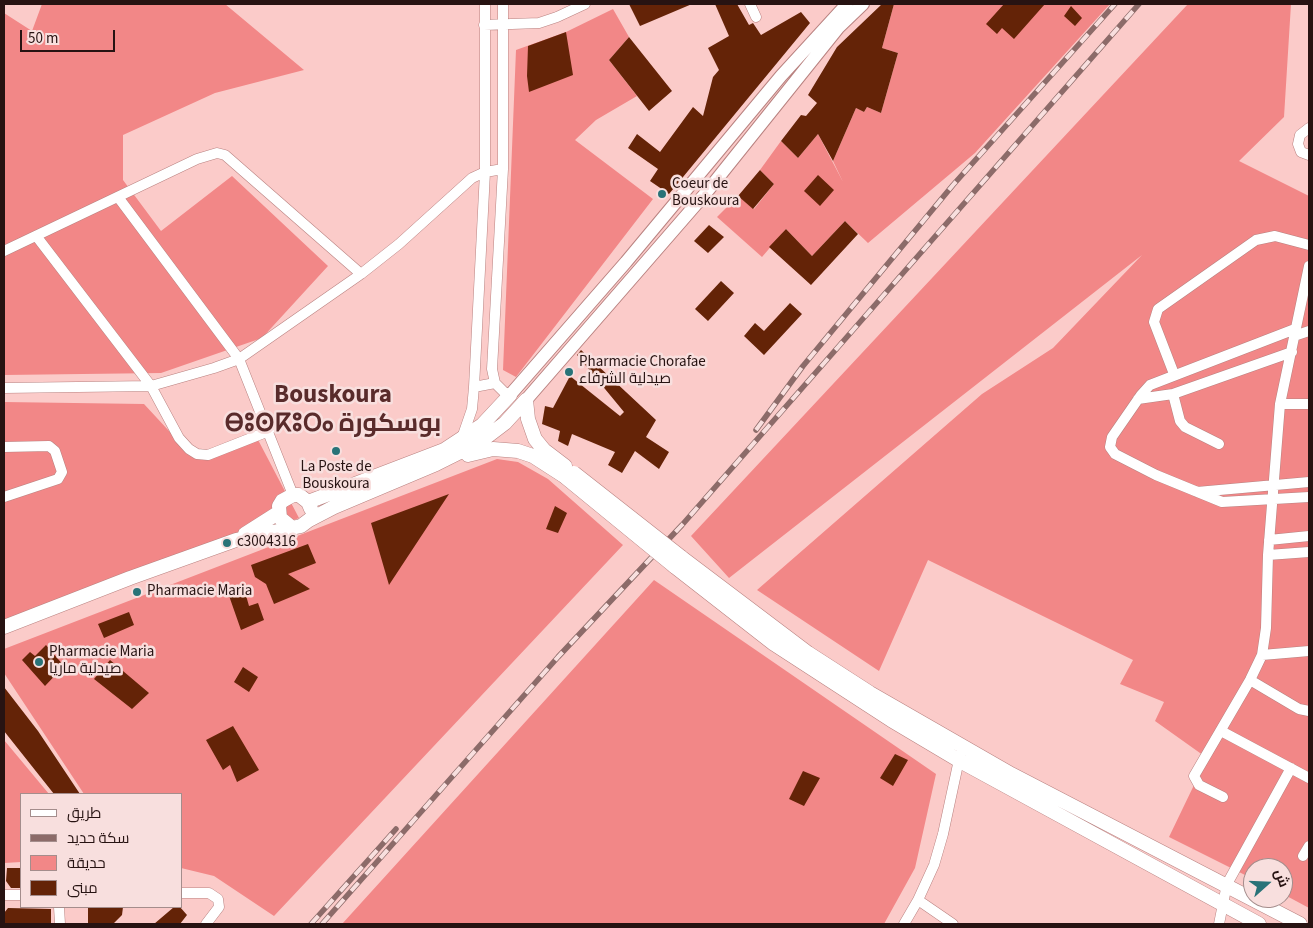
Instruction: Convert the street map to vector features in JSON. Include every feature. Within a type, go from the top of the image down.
[{"type":"main road","points":[[308,502],[435,454],[460,442],[482,425],[510,395]]},
{"type":"main road","points":[[4,627],[121,581],[236,540],[301,526],[309,520],[436,464],[489,437],[526,400]]},
{"type":"main road","points":[[526,400],[528,419],[535,439],[567,473],[678,562],[774,644],[850,695],[960,761],[1259,924]]},
{"type":"main road","points":[[436,464],[482,451],[510,450],[533,456],[567,473]]},
{"type":"main road","points":[[236,540],[278,513],[282,501],[293,495],[299,495],[308,502],[311,511],[309,520]]},
{"type":"main road","points":[[278,513],[282,522],[291,527]]},
{"type":"main road","points":[[678,562],[723,591],[830,668],[962,746],[1011,774],[1300,924]]},
{"type":"street","points":[[460,442],[470,420],[474,387],[485,172],[485,4]]},
{"type":"street","points":[[503,4],[503,169],[492,369],[495,383],[510,395],[626,262],[781,76],[847,4]]},
{"type":"street","points":[[557,17],[566,4]]},
{"type":"street","points":[[484,25],[531,24],[557,17],[585,4]]},
{"type":"street","points":[[750,4],[756,17]]},
{"type":"street","points":[[526,400],[705,194],[838,28],[863,4]]},
{"type":"street","points":[[1309,128],[1300,135],[1298,144],[1301,152],[1309,155],[1309,166]]},
{"type":"street","points":[[4,251],[37,237],[204,156],[217,153],[225,155],[361,274]]},
{"type":"street","points":[[4,390],[151,386],[239,359],[361,274],[400,244],[466,182],[485,172],[503,169]]},
{"type":"street","points":[[118,197],[239,359],[293,495]]},
{"type":"street","points":[[1174,374],[1154,322],[1158,309],[1256,240],[1275,236],[1309,245]]},
{"type":"street","points":[[37,237],[151,386],[179,438],[189,449],[197,454],[208,455],[269,432]]},
{"type":"street","points":[[1223,797],[1199,785],[1194,776],[1250,680],[1262,655],[1266,628],[1268,554],[1280,404],[1309,266]]},
{"type":"street","points":[[1309,331],[1295,333],[1174,374],[1150,385],[1138,399],[1110,442],[1112,451],[1156,475],[1222,502],[1272,501],[1309,497]]},
{"type":"street","points":[[1138,399],[1173,394],[1292,352]]},
{"type":"street","points":[[474,387],[495,383]]},
{"type":"street","points":[[1173,394],[1180,421],[1185,427],[1219,444]]},
{"type":"street","points":[[1280,404],[1309,404]]},
{"type":"street","points":[[4,447],[49,446],[55,451],[62,472],[56,480],[4,498]]},
{"type":"street","points":[[1197,492],[1309,482]]},
{"type":"street","points":[[1270,540],[1309,536]]},
{"type":"street","points":[[1268,554],[1309,552]]},
{"type":"street","points":[[1262,655],[1309,650]]},
{"type":"street","points":[[1250,680],[1299,709],[1309,711]]},
{"type":"street","points":[[1221,731],[1309,778]]},
{"type":"street","points":[[904,924],[918,900],[934,865],[943,834],[962,746]]},
{"type":"street","points":[[1219,924],[1226,884],[1290,768]]},
{"type":"street","points":[[1303,856],[1309,846]]},
{"type":"street","points":[[182,893],[209,894],[218,899],[219,907],[206,924]]},
{"type":"street","points":[[4,895],[20,895]]},
{"type":"street","points":[[918,900],[952,924]]},
{"type":"street","points":[[59,908],[60,924]]},
{"type":"green space","points":[[42,4],[225,4],[304,70],[215,93],[123,135],[123,180],[161,231],[232,176],[328,266],[262,338],[161,373],[4,375],[4,13],[32,31]]},
{"type":"green space","points":[[894,4],[1110,4],[975,153],[868,243],[845,221],[812,256],[786,229],[762,257],[717,217],[738,196],[754,209],[774,184],[760,170],[781,141],[798,158],[818,134],[843,182],[833,161],[856,108],[864,112],[867,107],[881,113],[898,53],[882,48]]},
{"type":"green space","points":[[1188,4],[1291,4],[1284,117],[1239,161],[1309,196],[1309,908],[1293,899],[1293,858],[1243,858],[1243,874],[1169,837],[1207,758],[1155,721],[1164,702],[1120,684],[1133,660],[928,560],[879,671],[757,590],[982,394],[1053,348],[1142,255],[729,578],[691,536]]},
{"type":"green space","points":[[613,9],[629,37],[609,60],[637,96],[596,120],[575,140],[653,199],[516,377],[503,370],[516,50],[566,32]]},
{"type":"green space","points":[[4,402],[144,404],[194,458],[256,436],[299,518],[4,633]]},
{"type":"green space","points":[[497,459],[518,462],[548,479],[623,545],[274,916],[214,876],[182,868],[182,793],[83,793],[4,673],[4,649]]},
{"type":"green space","points":[[654,580],[936,774],[915,868],[884,924],[342,924]]},
{"type":"green space","points":[[4,740],[48,793],[20,793],[20,862],[4,863]]},
{"type":"building","points":[[629,4],[692,4],[640,26]]},
{"type":"building","points":[[715,4],[737,4],[749,25],[753,23],[761,35],[801,12],[810,23],[669,194],[650,181],[658,169],[628,148],[637,134],[660,152],[693,107],[703,116],[713,77],[719,70],[708,48],[729,36]]},
{"type":"building","points":[[882,4],[894,4],[882,48],[898,53],[881,113],[867,107],[864,112],[856,108],[833,161],[818,134],[798,158],[781,141],[801,115],[806,116],[817,103],[808,95],[837,47]]},
{"type":"building","points":[[1004,4],[1045,4],[1014,39],[1002,28],[997,34],[986,24]]},
{"type":"building","points":[[1071,6],[1082,18],[1075,26],[1064,16]]},
{"type":"building","points":[[566,32],[573,75],[529,92],[527,76],[528,46]]},
{"type":"building","points":[[629,37],[672,91],[649,111],[609,60]]},
{"type":"building","points":[[760,170],[774,184],[753,209],[738,196]]},
{"type":"building","points":[[818,175],[834,190],[820,206],[804,191]]},
{"type":"building","points":[[845,221],[858,234],[811,285],[769,247],[786,229],[812,256]]},
{"type":"building","points":[[709,225],[724,237],[708,253],[694,241]]},
{"type":"building","points":[[721,281],[734,293],[708,321],[695,309]]},
{"type":"building","points":[[790,303],[802,314],[764,355],[744,336],[755,323],[764,331]]},
{"type":"building","points":[[581,350],[656,420],[646,437],[669,452],[659,469],[635,451],[622,473],[608,465],[615,452],[572,434],[568,446],[558,441],[560,431],[542,424],[545,406],[553,408],[570,376],[620,416],[624,412],[577,355]]},
{"type":"building","points":[[449,494],[389,585],[371,523]]},
{"type":"building","points":[[555,506],[567,513],[558,533],[546,529]]},
{"type":"building","points":[[308,544],[316,563],[288,574],[310,589],[274,604],[266,584],[255,577],[251,565]]},
{"type":"building","points":[[243,585],[249,606],[258,603],[264,620],[241,630],[227,590]]},
{"type":"building","points":[[129,612],[134,625],[104,638],[98,624]]},
{"type":"building","points":[[46,645],[64,666],[45,686],[22,660],[30,652],[35,656]]},
{"type":"building","points":[[110,660],[149,693],[132,709],[94,679]]},
{"type":"building","points":[[243,667],[258,677],[249,692],[234,682]]},
{"type":"building","points":[[4,687],[38,731],[79,793],[53,793],[4,731]]},
{"type":"building","points":[[233,726],[259,770],[237,782],[230,765],[223,770],[206,740]]},
{"type":"building","points":[[895,754],[908,760],[893,786],[880,778]]},
{"type":"building","points":[[803,771],[820,778],[804,806],[789,799]]},
{"type":"building","points":[[7,868],[20,868],[20,888],[11,888],[6,881]]},
{"type":"building","points":[[8,908],[51,909],[51,924],[4,924],[4,913]]},
{"type":"building","points":[[88,908],[123,908],[122,915],[113,924],[88,924]]},
{"type":"building","points":[[173,908],[181,908],[187,915],[180,924],[154,924]]},
{"type":"railway","points":[[756,430],[803,366],[953,185],[1115,4]]},
{"type":"railway","points":[[322,924],[558,657],[682,525],[1139,4]]},
{"type":"railway","points":[[311,924],[396,829]]},
{"type":"place","name":"Coeur de Bouskoura","points":[[662,194]]},
{"type":"place","name":"Pharmacie Chorafae صيدلية الشرفاء","points":[[569,372]]},
{"type":"place","name":"La Poste de Bouskoura","points":[[336,451]]},
{"type":"place","name":"c3004316","points":[[227,543]]},
{"type":"place","name":"Pharmacie Maria","points":[[137,592]]},
{"type":"place","name":"Pharmacie Maria صيدلية ماريا","points":[[39,662]]},
{"type":"district","name":"Bouskoura ⴱⵓⵙⴽⵓⵔⴰ بوسكورة","points":[[333,412]]}]
